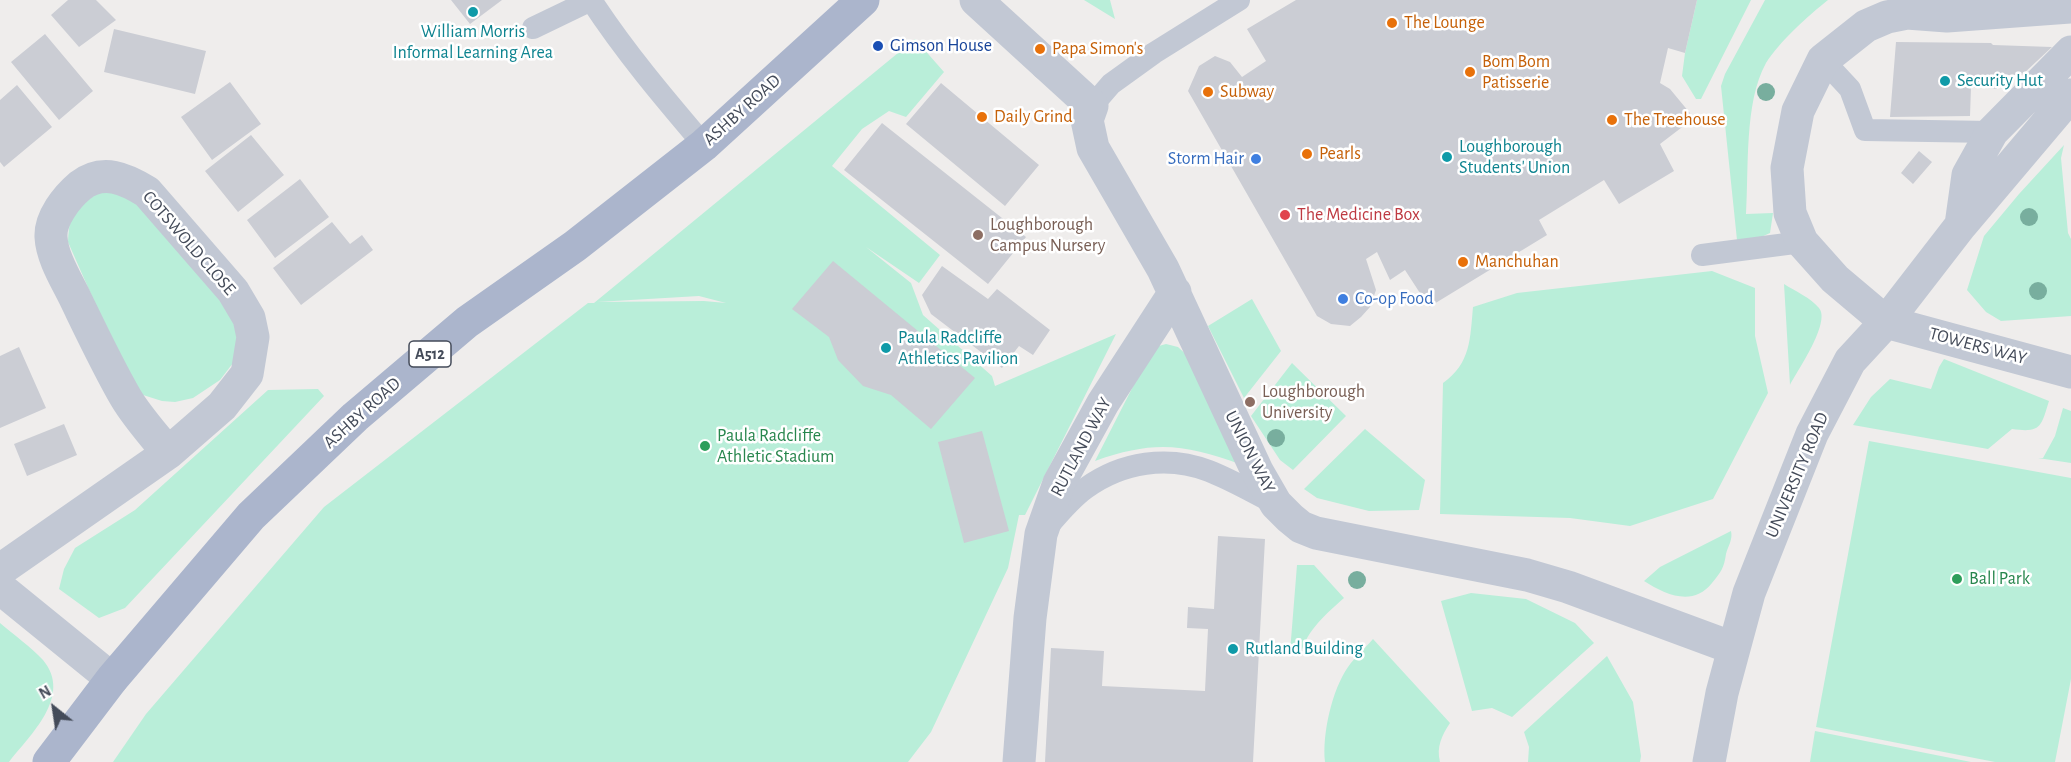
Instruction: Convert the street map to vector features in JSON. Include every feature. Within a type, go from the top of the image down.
[{"type":"main road","name":"ASHBY ROAD","points":[[49,762],[112,679],[251,516],[355,417],[467,322],[575,246],[704,145],[863,0]]},
{"type":"street","points":[[976,0],[1092,106]]},
{"type":"street","points":[[1886,322],[1835,279],[1802,242],[1790,213],[1787,168],[1798,111],[1823,60],[1866,26],[1887,17],[1907,13],[1947,16],[2071,7]]},
{"type":"street","name":"UNIVERSITY ROAD","points":[[1961,225],[1968,175],[1992,132],[2071,52]]},
{"type":"street","name":"UNIVERSITY ROAD","points":[[1709,762],[1722,693],[1749,593],[1812,434],[1851,361],[1886,322],[1961,225],[2071,95]]},
{"type":"street","name":"UNION WAY","points":[[1092,106],[1087,120],[1093,148],[1174,291],[1257,471],[1276,504],[1301,527],[1316,533],[1496,567],[1537,578],[1596,596],[1733,648]]},
{"type":"street","name":"COTSWOLD CLOSE","points":[[0,570],[168,453],[222,406],[247,374],[253,337],[249,318],[233,291],[147,192],[129,181],[114,176],[97,177],[81,186],[64,203],[55,219],[51,236],[55,252],[74,295],[127,399],[168,453]]},
{"type":"street","name":"RUTLAND WAY","points":[[1019,762],[1039,618],[1041,534],[1059,483],[1103,403],[1174,291]]},
{"type":"street","name":"TOWERS WAY","points":[[1886,322],[2071,372]]},
{"type":"street","points":[[0,588],[112,679]]},
{"type":"lane","points":[[533,28],[591,0],[618,40],[704,145]]},
{"type":"lane","points":[[1092,106],[1111,84],[1154,53],[1239,0]]},
{"type":"lane","points":[[1823,60],[1850,89],[1865,130],[1992,132]]},
{"type":"lane","points":[[1702,255],[1802,242]]},
{"type":"lane","points":[[1041,534],[1086,488],[1104,477],[1147,463],[1169,461],[1210,471],[1276,504]]},
{"type":"green space","points":[[1084,0],[1110,0],[1115,19]]},
{"type":"green space","points":[[1697,0],[1751,0],[1701,99],[1696,99],[1682,76]]},
{"type":"green space","points":[[1765,0],[1828,0],[1778,46],[1766,63],[1759,79],[1751,116],[1746,214],[1773,213],[1770,233],[1748,243],[1737,240],[1721,86],[1725,74]]},
{"type":"green space","name":"Paula Radcliffe Athletic Stadium","points":[[915,39],[944,72],[906,117],[889,111],[862,129],[832,166],[940,255],[919,283],[866,247],[911,283],[923,315],[992,376],[995,386],[1116,334],[1025,515],[1019,515],[1008,568],[931,732],[908,762],[113,762],[146,714],[324,507],[588,303],[594,303]],"holes":[[[699,296],[726,303],[704,301],[597,302]]]},
{"type":"green space","points":[[2064,145],[2061,158],[2068,233],[2071,239],[2071,316],[2001,321],[1986,312],[1967,290],[1984,236]]},
{"type":"green space","points":[[101,191],[134,197],[230,307],[239,340],[233,363],[220,380],[193,398],[175,402],[162,401],[143,395],[131,385],[68,242],[70,222],[75,210]]},
{"type":"green space","points":[[1712,271],[1755,288],[1755,336],[1768,393],[1713,499],[1630,526],[1570,518],[1440,514],[1443,383],[1464,359],[1470,340],[1473,307],[1517,293]]},
{"type":"green space","points":[[1784,284],[1812,301],[1822,315],[1817,335],[1790,385]]},
{"type":"green space","points":[[1252,299],[1281,351],[1244,398],[1208,326]]},
{"type":"green space","points":[[1166,344],[1178,347],[1190,358],[1242,465],[1203,453],[1169,447],[1135,450],[1095,461],[1148,357],[1155,347]]},
{"type":"green space","points":[[1944,359],[2049,401],[2041,422],[2034,429],[2012,429],[1988,449],[1853,425],[1871,397],[1890,379],[1931,389]]},
{"type":"green space","points":[[1292,363],[1346,416],[1293,470],[1280,460],[1251,416]]},
{"type":"green space","points":[[318,389],[324,396],[125,608],[99,618],[59,589],[64,569],[75,548],[135,510],[268,390]]},
{"type":"green space","points":[[2063,408],[2071,411],[2071,463],[2038,458],[2043,458],[2055,436]]},
{"type":"green space","points":[[1365,429],[1425,480],[1419,510],[1369,511],[1317,498],[1304,489]]},
{"type":"green space","name":"Ball Park","points":[[1869,441],[2071,478],[2071,679],[2055,762],[1995,762],[1816,727]]},
{"type":"green space","points":[[1731,531],[1731,540],[1720,573],[1705,590],[1688,597],[1679,596],[1661,591],[1644,581],[1660,567]]},
{"type":"green space","points":[[1297,565],[1314,565],[1344,598],[1313,629],[1301,653],[1290,652]]},
{"type":"green space","points":[[1471,593],[1526,599],[1575,623],[1594,643],[1512,717],[1492,708],[1472,711],[1441,601]]},
{"type":"green space","points":[[0,623],[43,660],[51,674],[53,687],[51,701],[45,714],[9,762],[0,762]]},
{"type":"green space","points":[[1373,639],[1450,723],[1440,741],[1440,762],[1325,762],[1324,751],[1329,713],[1337,688],[1348,667]]},
{"type":"green space","points":[[1607,656],[1633,702],[1640,762],[1528,762],[1529,747],[1524,732]]},
{"type":"green space","points":[[1815,731],[1971,762],[1810,762]]},
{"type":"building","points":[[68,0],[96,0],[116,20],[79,47],[51,15]]},
{"type":"building","name":"William Morris Informal Learning Area","points":[[451,0],[502,0],[470,24]]},
{"type":"building","name":"Loughborough Students' Union","points":[[1296,0],[1697,0],[1685,53],[1668,48],[1660,83],[1670,89],[1694,118],[1660,144],[1674,171],[1619,204],[1604,180],[1539,220],[1547,235],[1429,307],[1405,270],[1390,280],[1377,252],[1366,259],[1376,290],[1370,307],[1350,326],[1331,324],[1317,316],[1188,91],[1199,66],[1215,56],[1230,62],[1242,77],[1266,61],[1247,29]]},
{"type":"building","points":[[114,29],[206,51],[195,94],[104,72]]},
{"type":"building","points":[[45,34],[93,91],[59,120],[11,62]]},
{"type":"building","name":"Security Hut","points":[[1896,42],[1991,43],[1993,45],[2052,47],[2022,75],[1998,75],[1997,89],[1971,87],[1970,116],[1890,117]]},
{"type":"building","points":[[230,82],[261,124],[212,160],[181,117]]},
{"type":"building","points":[[941,83],[1039,165],[1005,206],[906,124]]},
{"type":"building","points":[[17,85],[52,127],[4,167],[0,162],[0,100]]},
{"type":"building","points":[[882,123],[1026,237],[988,284],[844,170]]},
{"type":"building","points":[[251,135],[284,175],[238,212],[205,171]]},
{"type":"building","points":[[1919,151],[1932,162],[1913,184],[1901,173]]},
{"type":"building","points":[[300,179],[329,217],[275,258],[247,220]]},
{"type":"building","points":[[332,222],[350,244],[362,235],[373,250],[301,305],[273,268]]},
{"type":"building","name":"Paula Radcliffe Athletics Pavilion","points":[[833,261],[975,378],[931,429],[891,395],[863,386],[838,360],[829,337],[792,309]]},
{"type":"building","points":[[942,266],[988,299],[997,289],[1050,330],[1033,355],[1019,346],[1002,368],[931,314],[922,295]]},
{"type":"building","points":[[19,347],[46,408],[0,428],[0,356]]},
{"type":"building","points":[[64,424],[77,455],[27,476],[14,444]]},
{"type":"building","points":[[982,431],[1009,531],[964,543],[938,442]]},
{"type":"building","name":"Rutland Building","points":[[1218,536],[1265,539],[1253,762],[1045,762],[1051,648],[1104,651],[1102,686],[1205,691],[1208,629],[1187,628],[1188,607],[1214,609]]},
{"type":"place","name":"William Morris Informal Learning Area","points":[[473,12]]},
{"type":"place","name":"The Lounge","points":[[1392,23]]},
{"type":"place","name":"Gimson House","points":[[878,46]]},
{"type":"place","name":"Papa Simon's","points":[[1040,49]]},
{"type":"place","name":"Bom Bom Patisserie","points":[[1470,72]]},
{"type":"place","name":"Security Hut","points":[[1945,81]]},
{"type":"place","name":"Subway","points":[[1208,92]]},
{"type":"place","name":"Daily Grind","points":[[982,117]]},
{"type":"place","name":"The Treehouse","points":[[1612,120]]},
{"type":"place","name":"Pearls","points":[[1307,154]]},
{"type":"place","name":"Loughborough Students' Union","points":[[1447,157]]},
{"type":"place","name":"Storm Hair","points":[[1256,159]]},
{"type":"place","name":"The Medicine Box","points":[[1285,215]]},
{"type":"place","name":"Loughborough Campus Nursery","points":[[978,235]]},
{"type":"place","name":"Manchuhan","points":[[1463,262]]},
{"type":"place","name":"Co-op Food","points":[[1343,299]]},
{"type":"place","name":"Paula Radcliffe Athletics Pavilion","points":[[886,348]]},
{"type":"place","name":"Loughborough University","points":[[1250,402]]},
{"type":"place","name":"Paula Radcliffe Athletic Stadium","points":[[705,446]]},
{"type":"place","name":"Ball Park","points":[[1957,579]]},
{"type":"place","name":"Rutland Building","points":[[1233,649]]}]
